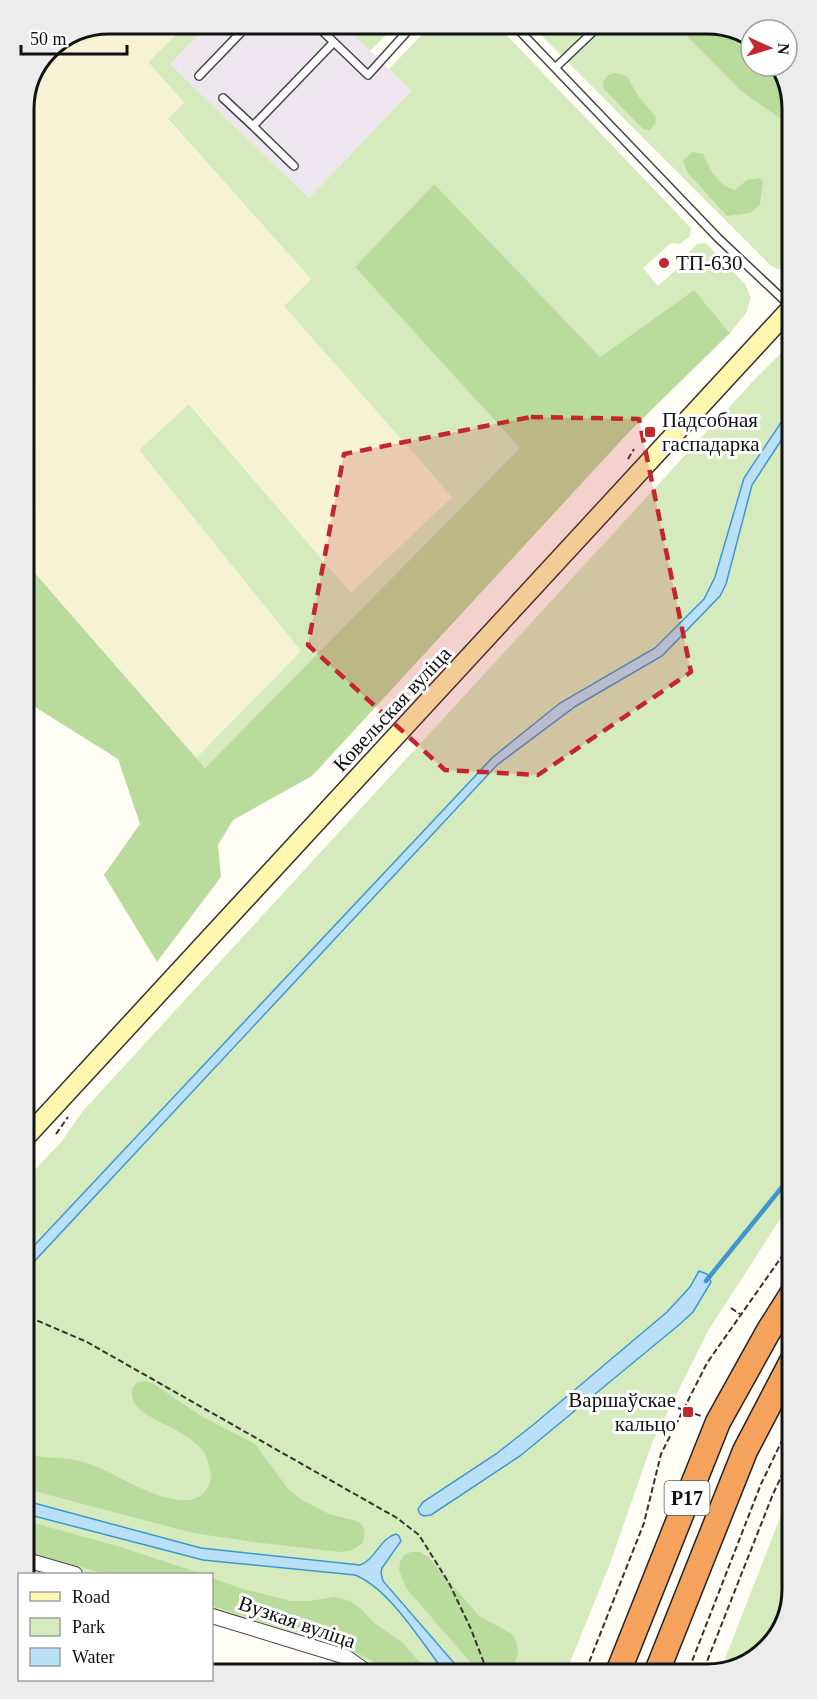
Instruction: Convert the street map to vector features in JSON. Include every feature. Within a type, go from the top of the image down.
[{"type":"highway","name":"Р17","points":[[622,1664],[718,1422],[782,1310]]},
{"type":"highway","name":"Р17","points":[[660,1664],[745,1451],[782,1380]]},
{"type":"main road","name":"Ковельская вуліца","points":[[35,1127],[782,318]]},
{"type":"street","points":[[35,1563],[69,1573]]},
{"type":"street","name":"Вузкая вуліца","points":[[213,1616],[346,1657],[356,1664]]},
{"type":"lane","points":[[199,76],[238,35]]},
{"type":"lane","points":[[325,35],[368,75],[404,35]]},
{"type":"lane","points":[[524,35],[718,238],[782,298]]},
{"type":"lane","points":[[556,67],[589,35]]},
{"type":"lane","points":[[253,126],[333,43]]},
{"type":"lane","points":[[223,98],[294,165]]},
{"type":"path","points":[[588,1664],[644,1523],[661,1454],[707,1363],[782,1256]]},
{"type":"path","points":[[731,1308],[740,1314]]},
{"type":"path","points":[[35,1320],[87,1342],[397,1518],[419,1535],[449,1583],[484,1664]]},
{"type":"path","points":[[678,1407],[718,1422]]},
{"type":"path","points":[[690,1664],[761,1484],[782,1441]]},
{"type":"path","points":[[706,1664],[782,1475]]},
{"type":"highlighted area","points":[[531,417],[639,419],[691,672],[538,775],[445,770],[308,645],[344,454]]},
{"type":"shaded area","points":[[176,35],[148,62],[184,104],[168,120],[311,279],[284,306],[452,497],[351,593],[190,404],[139,450],[301,651],[196,758],[35,573],[35,104],[40,81],[56,56],[81,40],[95,36]]},
{"type":"shaded area","points":[[198,35],[354,35],[411,91],[309,198],[170,64]]},
{"type":"green space","points":[[176,35],[198,35],[170,64],[309,198],[411,91],[389,69],[421,35],[507,35],[691,228],[690,236],[680,244],[671,243],[643,268],[658,286],[688,259],[688,253],[697,244],[706,243],[745,284],[751,298],[746,313],[730,333],[694,290],[600,357],[433,185],[355,267],[521,448],[205,768],[196,758],[301,651],[139,450],[189,404],[351,593],[452,497],[284,306],[311,279],[168,119],[184,103],[148,62]]},
{"type":"green space","points":[[354,35],[386,35],[370,51]]},
{"type":"green space","points":[[541,35],[713,35],[739,41],[739,78],[775,78],[781,95],[782,270],[770,265]]},
{"type":"green space","points":[[686,35],[722,36],[739,41],[739,78],[775,78],[781,95],[782,120],[741,91]]},
{"type":"green space","points":[[615,73],[627,76],[638,96],[656,117],[655,124],[650,130],[643,129],[604,89],[603,81],[608,75]]},
{"type":"green space","points":[[693,152],[703,154],[719,180],[735,190],[747,180],[760,178],[763,181],[760,205],[750,213],[727,216],[687,172],[683,160]]},
{"type":"green space","points":[[434,184],[600,357],[694,290],[730,333],[628,433],[312,776],[233,820],[218,845],[221,877],[157,962],[104,875],[140,824],[118,759],[35,707],[35,573],[205,768],[520,448],[355,267]]},
{"type":"green space","points":[[782,352],[782,1216],[708,1331],[652,1443],[611,1561],[569,1664],[356,1664],[346,1657],[213,1620],[213,1573],[66,1573],[35,1564],[35,1170],[62,1141],[82,1112]]},
{"type":"green space","points":[[146,1381],[154,1384],[201,1416],[255,1444],[289,1490],[302,1500],[329,1514],[360,1523],[364,1531],[362,1544],[350,1551],[339,1552],[193,1533],[35,1491],[35,1455],[83,1462],[165,1497],[185,1500],[195,1499],[202,1495],[209,1485],[211,1476],[203,1451],[193,1441],[139,1409],[133,1399],[133,1387],[138,1382]]},
{"type":"green space","points":[[782,1513],[782,1599],[777,1618],[770,1631],[757,1646],[736,1659],[724,1663]]},
{"type":"green space","points":[[35,1523],[114,1545],[200,1573],[102,1573],[35,1554]]},
{"type":"green space","points":[[420,1552],[428,1557],[479,1616],[512,1634],[517,1643],[518,1655],[514,1664],[472,1664],[406,1588],[399,1570],[404,1555]]},
{"type":"green space","points":[[213,1578],[243,1589],[291,1601],[335,1597],[350,1601],[373,1622],[403,1643],[421,1664],[376,1664],[342,1646],[213,1606]]},
{"type":"water","points":[[782,421],[782,439],[752,485],[726,584],[720,596],[662,656],[576,706],[497,765],[35,1261],[35,1245],[493,757],[560,703],[655,648],[704,599],[715,577],[744,478]]},
{"type":"water","points":[[699,1271],[707,1274],[711,1282],[693,1312],[680,1324],[520,1456],[431,1515],[420,1514],[418,1509],[423,1502],[496,1454],[667,1312],[690,1287]]},
{"type":"water","points":[[35,1503],[201,1548],[360,1565],[370,1558],[386,1540],[396,1534],[401,1541],[382,1568],[383,1581],[455,1664],[439,1664],[392,1604],[368,1582],[355,1575],[203,1560],[35,1516]]},
{"type":"waterway","points":[[706,1281],[782,1187]]},
{"type":"place","name":"ТП-630","points":[[664,263]]},
{"type":"place","name":"Падсобная гаспадарка","points":[[650,432]]},
{"type":"place","name":"Варшаўскае кальцо","points":[[688,1412]]}]
